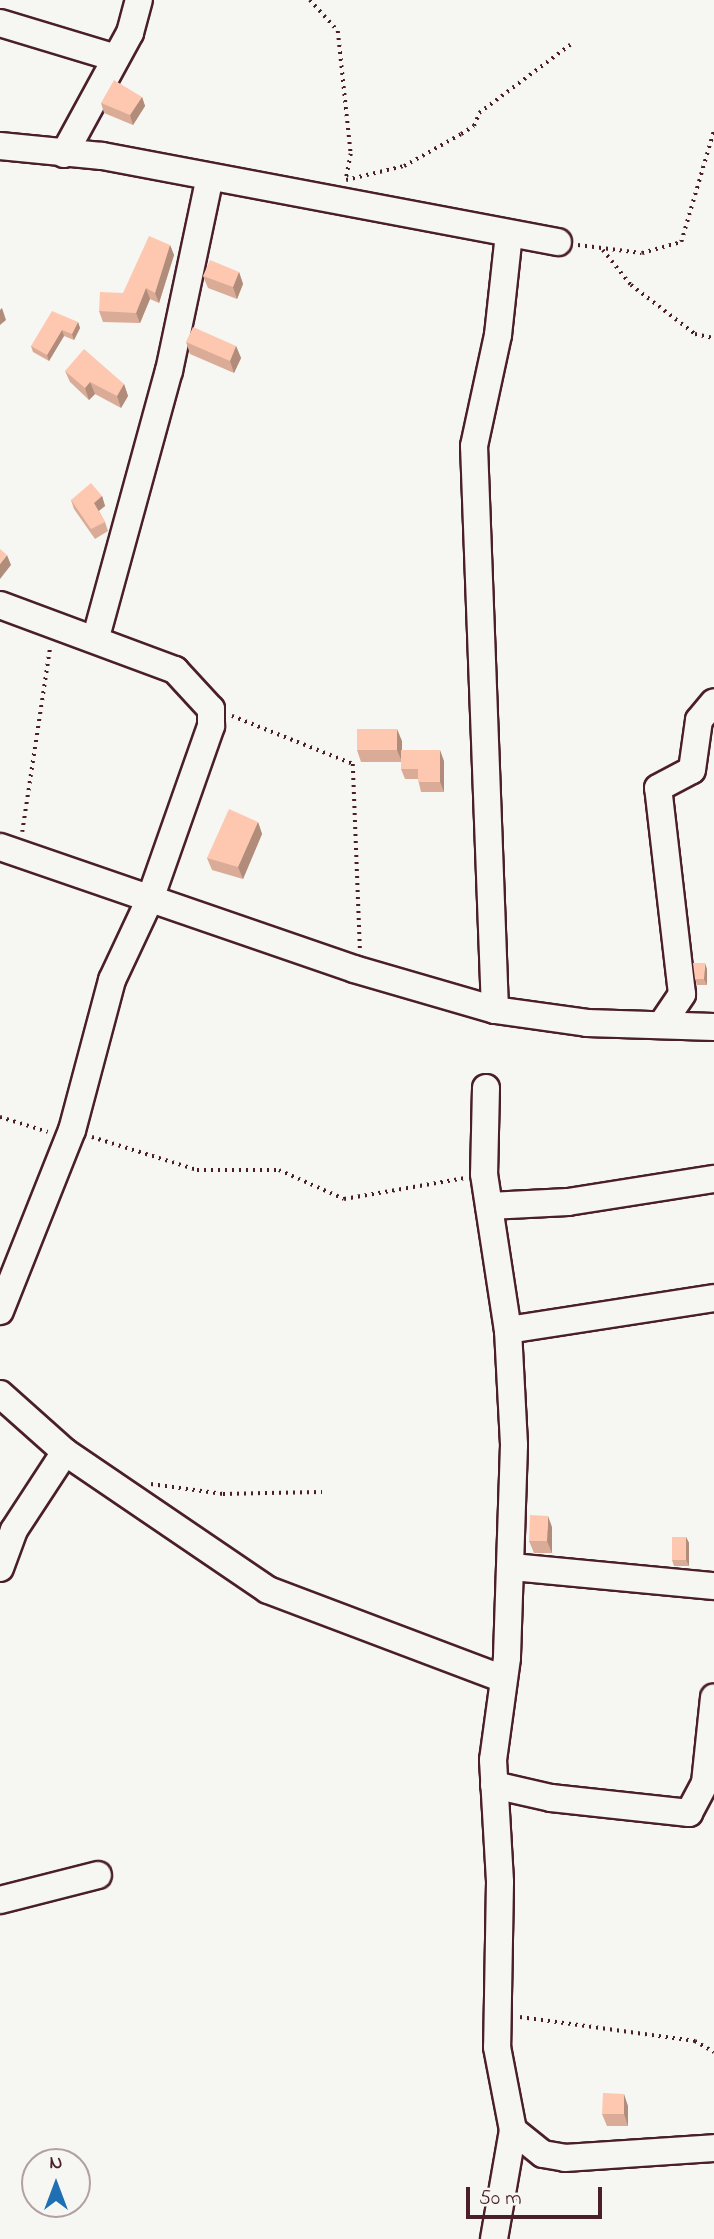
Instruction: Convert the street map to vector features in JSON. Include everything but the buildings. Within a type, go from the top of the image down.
[{"type":"street","points":[[64,154],[116,58],[139,0]]},
{"type":"street","points":[[0,23],[116,58]]},
{"type":"street","points":[[0,146],[303,191],[558,242]]},
{"type":"street","points":[[96,637],[169,371],[210,177]]},
{"type":"street","points":[[495,1010],[474,446],[499,335],[509,234]]},
{"type":"street","points":[[0,606],[96,637],[175,670],[211,709],[211,726],[150,900],[103,1004],[72,1130],[0,1311]]},
{"type":"street","points":[[662,1024],[682,993],[658,788],[692,770],[699,720],[714,702]]},
{"type":"street","points":[[9,850],[354,969],[495,1010],[587,1023],[714,1027]]},
{"type":"street","points":[[486,1088],[484,1174],[508,1330],[512,1567],[494,1785],[497,2015],[513,2130],[494,2239]]},
{"type":"street","points":[[489,1206],[568,1202],[714,1179]]},
{"type":"street","points":[[508,1330],[714,1298]]},
{"type":"street","points":[[0,1394],[65,1452],[268,1590],[501,1678]]},
{"type":"street","points":[[0,1568],[14,1530],[65,1452]]},
{"type":"street","points":[[512,1567],[714,1586]]},
{"type":"street","points":[[494,1785],[551,1798],[689,1813],[705,1783],[714,1697]]},
{"type":"street","points":[[0,1900],[98,1875]]},
{"type":"street","points":[[513,2130],[543,2154],[565,2158],[714,2148]]},
{"type":"path","points":[[310,0],[338,31],[351,154],[346,180]]},
{"type":"path","points":[[303,191],[404,166],[474,126],[479,113],[570,45]]},
{"type":"path","points":[[558,242],[603,250],[664,252],[681,242],[714,130]]},
{"type":"path","points":[[603,250],[631,285],[695,334],[714,338]]},
{"type":"path","points":[[9,850],[53,623]]},
{"type":"path","points":[[211,709],[353,764],[364,938],[354,969]]},
{"type":"path","points":[[0,1117],[60,1134],[72,1130],[197,1170],[279,1170],[344,1199],[484,1174]]},
{"type":"path","points":[[114,1483],[223,1494],[322,1492]]},
{"type":"path","points":[[497,2015],[695,2041],[714,2052]]}]
